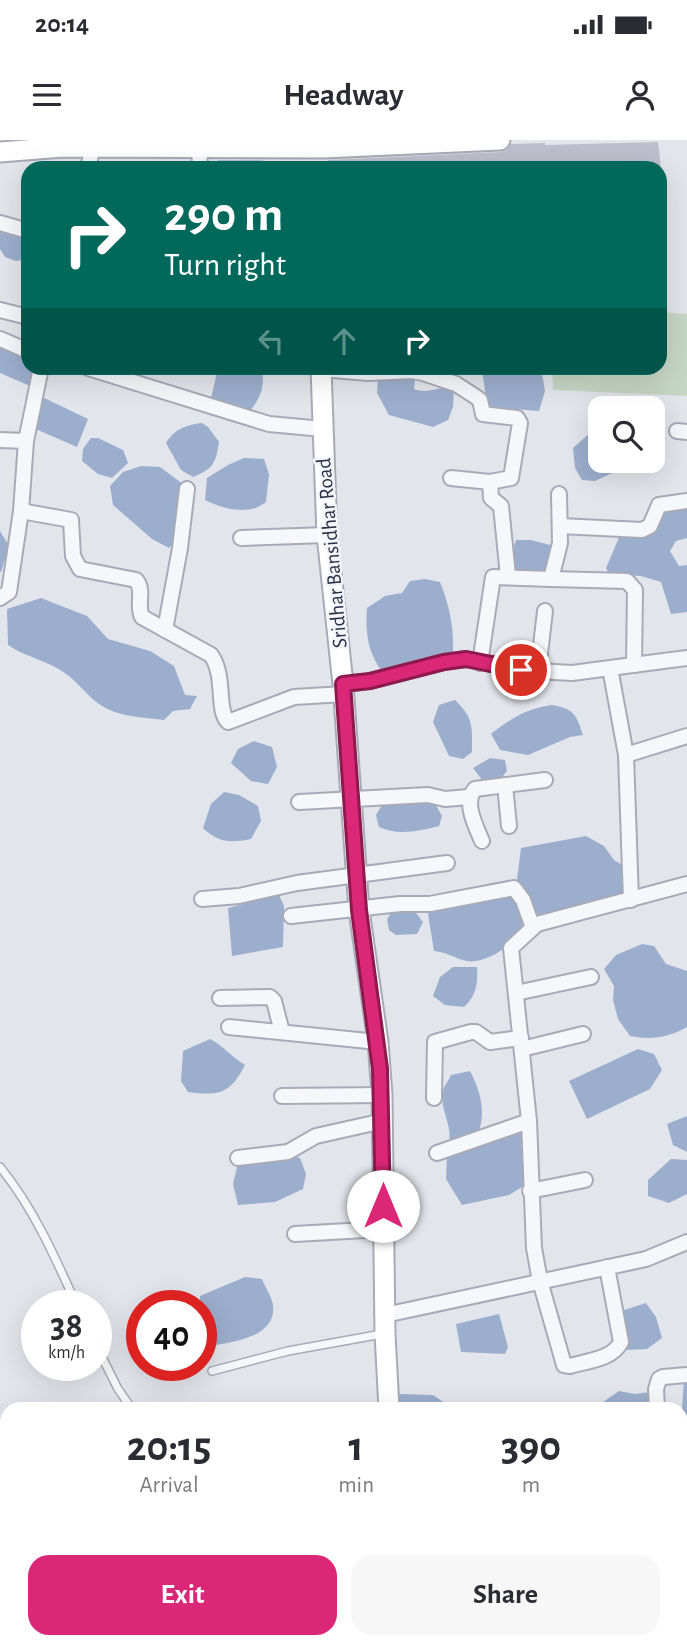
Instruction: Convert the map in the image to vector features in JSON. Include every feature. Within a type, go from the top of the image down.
[{"type":"street","points":[[0,152],[41,144],[199,147],[324,158],[500,140]]},
{"type":"street","points":[[90,161],[93,146]]},
{"type":"street","points":[[199,147],[200,161]]},
{"type":"street","points":[[0,223],[21,229]]},
{"type":"street","points":[[0,310],[21,315]]},
{"type":"street","points":[[0,339],[21,348]]},
{"type":"street","points":[[0,598],[9,592],[21,512],[26,441],[40,375]]},
{"type":"street","points":[[111,375],[269,424],[323,429]]},
{"type":"street","name":"Sridhar Bansidhar Road","points":[[321,375],[327,536],[344,689],[359,910],[378,1042],[382,1095],[389,1402]]},
{"type":"street","points":[[425,375],[456,384],[480,400],[483,414],[517,418],[520,421],[511,478],[490,482],[451,478]]},
{"type":"street","points":[[456,384],[457,375]]},
{"type":"street","points":[[0,440],[26,441]]},
{"type":"street","points":[[490,482],[491,498],[501,506],[508,576]]},
{"type":"street","points":[[165,630],[187,489]]},
{"type":"street","points":[[551,579],[560,543],[559,494]]},
{"type":"street","points":[[560,526],[642,530],[650,526],[659,505],[687,501]]},
{"type":"street","points":[[21,512],[71,520],[73,556],[80,569],[136,580],[140,588],[139,608],[142,617],[211,655],[217,663],[222,681],[223,714],[228,722],[294,697],[344,689],[444,662],[466,659],[538,671],[572,673],[687,659]]},
{"type":"street","points":[[240,538],[327,536]]},
{"type":"street","points":[[480,663],[491,582],[493,577],[508,576],[627,581],[633,584],[634,665]]},
{"type":"street","points":[[538,671],[545,611]]},
{"type":"street","points":[[610,668],[626,755],[631,900]]},
{"type":"street","points":[[626,755],[687,736]]},
{"type":"street","points":[[482,841],[474,822],[470,797],[475,789],[545,780]]},
{"type":"street","points":[[505,785],[509,826]]},
{"type":"street","points":[[299,802],[428,795],[445,799],[470,797]]},
{"type":"street","points":[[202,900],[239,897],[297,883],[447,863]]},
{"type":"street","points":[[607,1267],[621,1342],[613,1353],[570,1366],[564,1365],[540,1281],[534,1248],[528,1121],[511,948],[537,923],[687,884]]},
{"type":"street","points":[[291,916],[400,904],[430,904],[514,888],[523,900],[533,928]]},
{"type":"street","points":[[516,993],[591,977]]},
{"type":"street","points":[[220,998],[270,997],[274,1001],[282,1031]]},
{"type":"street","points":[[229,1027],[378,1042]]},
{"type":"street","points":[[434,1098],[435,1042],[471,1032],[476,1032],[490,1042],[521,1043],[583,1034]]},
{"type":"street","points":[[282,1096],[382,1095]]},
{"type":"street","points":[[238,1158],[292,1151],[316,1136],[383,1121]]},
{"type":"street","points":[[437,1153],[528,1121]]},
{"type":"street","points":[[530,1191],[585,1180]]},
{"type":"street","points":[[295,1234],[383,1229]]},
{"type":"street","points":[[385,1324],[540,1281],[646,1259],[687,1242]]},
{"type":"street","points":[[657,1402],[659,1380],[663,1377],[687,1375]]},
{"type":"lane","points":[[0,1167],[40,1226],[70,1290]]},
{"type":"lane","points":[[217,1370],[385,1324]]},
{"type":"lane","points":[[112,1377],[127,1402]]},
{"type":"green space","points":[[667,313],[687,314],[687,396],[553,390],[552,375],[667,375]]},
{"type":"water","points":[[11,218],[21,223],[21,260],[5,257],[0,249],[0,223]]},
{"type":"water","points":[[0,342],[21,350],[21,375],[33,375],[30,386],[0,373]]},
{"type":"water","points":[[216,375],[262,375],[261,393],[247,414],[210,403]]},
{"type":"water","points":[[415,375],[414,389],[419,391],[454,389],[453,407],[448,420],[433,427],[389,415],[377,393],[378,376]]},
{"type":"water","points":[[483,375],[542,375],[545,391],[539,411],[487,407]]},
{"type":"water","points":[[40,396],[88,419],[77,447],[31,427]]},
{"type":"water","points":[[202,423],[219,442],[218,449],[209,468],[193,477],[181,470],[166,443],[181,428]]},
{"type":"water","points":[[588,435],[588,473],[612,473],[595,481],[582,480],[575,468],[573,448]]},
{"type":"water","points":[[91,438],[98,438],[123,450],[128,463],[112,478],[98,474],[82,461],[83,449]]},
{"type":"water","points":[[244,458],[264,459],[269,474],[266,502],[252,509],[236,510],[205,500],[207,478]]},
{"type":"water","points":[[141,466],[160,467],[183,484],[178,539],[169,548],[152,539],[113,505],[110,486],[123,472]]},
{"type":"water","points":[[661,506],[687,506],[687,538],[676,541],[670,551],[679,566],[687,565],[687,612],[671,614],[661,582],[641,576],[609,574],[606,568],[620,535],[653,532]]},
{"type":"water","points":[[0,531],[9,546],[1,572],[0,572]]},
{"type":"water","points":[[516,540],[531,540],[554,546],[549,573],[526,574],[513,570],[510,558]]},
{"type":"water","points":[[425,579],[440,582],[449,609],[453,654],[384,674],[374,659],[369,643],[367,608],[385,596],[402,593],[410,581]]},
{"type":"water","points":[[41,598],[87,616],[108,639],[150,651],[174,666],[185,695],[197,696],[190,709],[173,711],[164,720],[111,710],[95,701],[60,670],[8,645],[7,609]]},
{"type":"water","points":[[455,700],[466,712],[472,729],[472,752],[463,759],[449,756],[433,722],[439,705]]},
{"type":"water","points":[[552,705],[570,711],[583,735],[570,737],[528,755],[500,750],[491,734],[519,715]]},
{"type":"water","points":[[254,741],[272,747],[277,767],[268,784],[251,781],[231,763],[238,749]]},
{"type":"water","points":[[490,758],[505,760],[507,771],[499,781],[486,785],[473,768]]},
{"type":"water","points":[[224,792],[239,795],[258,806],[261,821],[251,839],[225,841],[214,837],[203,828],[211,804]]},
{"type":"water","points":[[433,800],[442,816],[439,826],[401,832],[379,827],[376,815],[382,805]]},
{"type":"water","points":[[586,836],[604,846],[614,860],[624,866],[626,896],[550,916],[538,914],[517,879],[521,848]]},
{"type":"water","points":[[508,893],[518,903],[523,914],[522,924],[510,944],[500,952],[476,961],[466,961],[434,951],[428,914],[437,905]]},
{"type":"water","points":[[279,895],[284,906],[283,947],[232,956],[228,908]]},
{"type":"water","points":[[394,909],[413,909],[423,922],[417,934],[396,935],[389,930],[387,919]]},
{"type":"water","points":[[642,944],[654,946],[666,964],[687,971],[687,1027],[673,1034],[652,1038],[630,1036],[618,1019],[613,1000],[614,986],[604,969],[616,955]]},
{"type":"water","points":[[453,967],[477,967],[475,989],[464,1007],[445,1005],[433,996],[440,977]]},
{"type":"water","points":[[210,1039],[245,1065],[240,1075],[223,1091],[208,1094],[188,1092],[181,1081],[183,1051]]},
{"type":"water","points":[[638,1049],[654,1054],[662,1070],[650,1089],[587,1119],[569,1081]]},
{"type":"water","points":[[470,1071],[481,1101],[479,1131],[449,1142],[442,1097],[444,1089],[451,1075]]},
{"type":"water","points":[[687,1116],[687,1152],[673,1145],[667,1124]]},
{"type":"water","points":[[522,1131],[527,1184],[509,1195],[462,1205],[446,1179],[447,1155]]},
{"type":"water","points":[[286,1154],[300,1158],[306,1174],[303,1189],[275,1202],[238,1205],[233,1184],[238,1163]]},
{"type":"water","points":[[671,1159],[687,1160],[687,1194],[669,1203],[648,1196],[648,1180]]},
{"type":"water","points":[[245,1277],[262,1279],[273,1305],[268,1325],[251,1336],[217,1345],[217,1290],[214,1290]]},
{"type":"water","points":[[646,1303],[656,1317],[662,1338],[647,1349],[626,1350],[618,1312]]},
{"type":"water","points":[[499,1314],[508,1347],[505,1354],[461,1352],[456,1324]]},
{"type":"water","points":[[684,1381],[687,1381],[687,1402],[682,1402]]},
{"type":"water","points":[[619,1391],[635,1394],[650,1392],[652,1402],[603,1402]]},
{"type":"water","points":[[399,1394],[433,1395],[444,1402],[400,1402]]},
{"type":"building","points":[[658,142],[660,161],[328,161],[501,152],[507,150],[511,144]]},
{"type":"building","points":[[218,160],[263,160],[263,161]]},
{"type":"route","points":[[383,1206],[382,1095],[378,1042],[359,910],[343,684],[370,681],[466,659],[521,670]]}]
